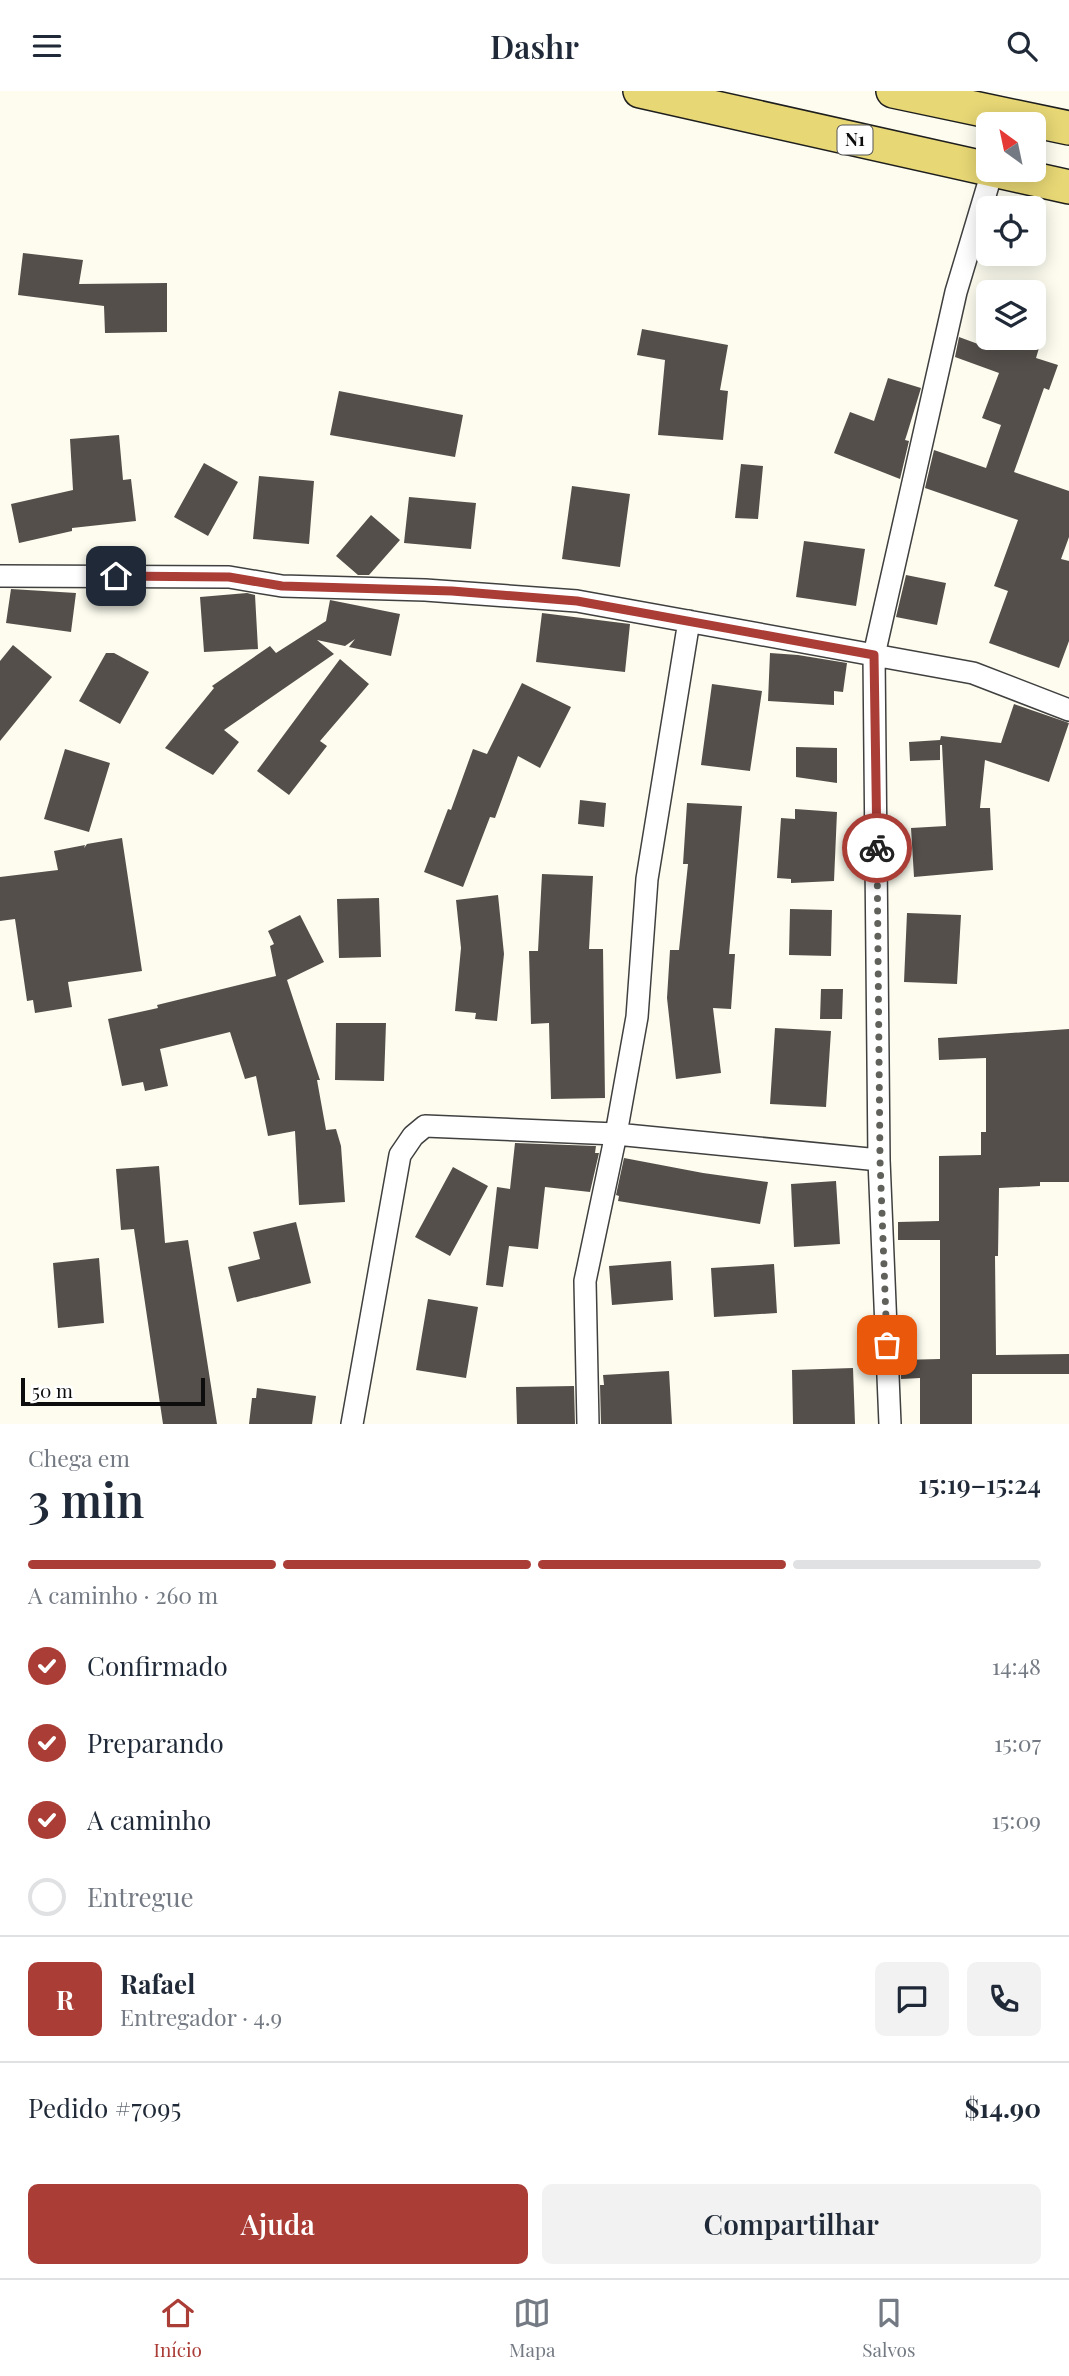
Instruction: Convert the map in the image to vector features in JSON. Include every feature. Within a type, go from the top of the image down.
[{"type":"main road","name":"N1","points":[[640,91],[976,168]]},
{"type":"main road","points":[[893,91],[1069,128]]},
{"type":"main road","name":"N1","points":[[1043,182],[1069,187]]},
{"type":"street","points":[[890,1424],[880,1160],[874,655],[956,292],[989,182]]},
{"type":"street","points":[[0,576],[229,577],[282,586],[480,593],[577,601],[973,673],[1069,710]]},
{"type":"street","points":[[588,1424],[585,1281],[637,1017],[647,879],[689,621]]},
{"type":"street","points":[[352,1424],[400,1155],[413,1136],[425,1126],[616,1134],[880,1160]]},
{"type":"building","points":[[23,253],[83,260],[79,284],[167,283],[167,332],[105,333],[104,306],[18,295]]},
{"type":"building","points":[[642,329],[728,345],[720,390],[728,391],[723,440],[658,435],[665,360],[637,355]]},
{"type":"building","points":[[959,337],[976,343],[976,350],[1038,350],[1036,358],[1058,365],[1049,390],[1044,388],[1014,472],[1069,491],[1069,537],[1061,559],[1069,561],[1069,641],[1059,668],[989,643],[1008,591],[994,586],[1018,520],[925,488],[934,450],[986,468],[1001,425],[982,418],[999,373],[955,357]]},
{"type":"building","points":[[888,378],[921,388],[905,440],[909,441],[900,479],[834,453],[850,412],[874,421]]},
{"type":"building","points":[[339,391],[463,415],[455,457],[330,435]]},
{"type":"building","points":[[119,435],[123,480],[131,479],[136,521],[72,528],[72,531],[19,543],[11,504],[73,490],[70,439]]},
{"type":"building","points":[[204,463],[238,482],[208,536],[174,517]]},
{"type":"building","points":[[741,464],[763,466],[758,519],[735,518]]},
{"type":"building","points":[[259,476],[314,481],[309,544],[253,539]]},
{"type":"building","points":[[572,486],[630,494],[620,567],[562,559]]},
{"type":"building","points":[[409,497],[476,503],[471,549],[404,543]]},
{"type":"building","points":[[371,515],[400,540],[369,575],[358,575],[336,556]]},
{"type":"building","points":[[804,541],[865,549],[856,606],[796,597]]},
{"type":"building","points":[[906,575],[946,583],[937,625],[896,617]]},
{"type":"building","points":[[11,589],[76,593],[71,632],[6,623]]},
{"type":"building","points":[[247,593],[255,595],[258,649],[204,652],[200,597]]},
{"type":"building","points":[[330,600],[400,614],[391,656],[349,647],[355,639],[345,646],[317,640],[334,654],[224,730],[239,742],[213,775],[165,748],[214,688],[212,686],[270,646],[276,653],[326,621]]},
{"type":"building","points":[[542,613],[630,624],[625,672],[536,662]]},
{"type":"building","points":[[13,645],[52,677],[0,741],[0,661]]},
{"type":"building","points":[[106,653],[114,653],[149,672],[120,724],[79,701]]},
{"type":"building","points":[[770,653],[847,663],[843,692],[834,691],[834,705],[768,701]]},
{"type":"building","points":[[340,659],[369,684],[320,741],[327,746],[289,795],[257,771]]},
{"type":"building","points":[[522,683],[571,707],[540,768],[518,756],[495,818],[490,817],[463,887],[424,872],[448,809],[451,810],[473,749],[487,754]]},
{"type":"building","points":[[712,684],[762,691],[750,771],[701,765]]},
{"type":"building","points":[[1014,704],[1069,723],[1049,782],[985,760],[980,808],[990,808],[993,870],[914,877],[911,828],[946,826],[942,745],[940,760],[910,761],[909,742],[940,740],[941,736],[1001,743]]},
{"type":"building","points":[[796,747],[837,748],[837,783],[796,777]]},
{"type":"building","points":[[65,749],[110,763],[89,832],[44,819]]},
{"type":"building","points":[[580,800],[606,803],[604,827],[578,824]]},
{"type":"building","points":[[687,803],[742,806],[729,954],[735,954],[731,1009],[713,1008],[721,1073],[676,1079],[667,998],[670,950],[679,950],[688,864],[683,864]]},
{"type":"building","points":[[795,809],[837,812],[834,881],[791,883],[791,879],[777,878],[781,818],[795,819]]},
{"type":"building","points":[[122,838],[142,971],[68,982],[72,1007],[35,1013],[33,1000],[27,1001],[15,919],[0,921],[0,877],[58,870],[54,851],[85,845],[84,848],[87,844]]},
{"type":"building","points":[[542,874],[593,876],[589,949],[603,949],[605,1098],[551,1099],[549,1023],[531,1024],[529,951],[538,951]]},
{"type":"building","points":[[498,895],[504,954],[497,1021],[475,1019],[476,1013],[455,1011],[461,948],[456,900]]},
{"type":"building","points":[[379,898],[381,957],[339,958],[337,899]]},
{"type":"building","points":[[790,909],[832,910],[831,956],[789,955]]},
{"type":"building","points":[[907,913],[961,915],[957,984],[904,982]]},
{"type":"building","points":[[300,915],[324,962],[287,980],[320,1080],[317,1080],[326,1130],[336,1129],[341,1146],[345,1202],[299,1205],[295,1131],[268,1136],[256,1076],[245,1079],[230,1032],[160,1049],[168,1086],[145,1091],[143,1082],[122,1086],[108,1019],[276,976],[270,946],[274,944],[268,931]]},
{"type":"building","points":[[821,989],[843,989],[842,1019],[820,1019]]},
{"type":"building","points":[[336,1023],[386,1023],[384,1081],[335,1080]]},
{"type":"building","points":[[775,1028],[831,1031],[826,1107],[770,1104]]},
{"type":"building","points":[[1069,1029],[1069,1182],[1040,1182],[1040,1186],[999,1188],[998,1256],[995,1256],[996,1355],[1069,1354],[1069,1374],[972,1374],[972,1424],[920,1424],[920,1378],[901,1379],[900,1360],[940,1359],[940,1240],[898,1240],[898,1222],[939,1221],[939,1156],[981,1155],[981,1132],[986,1132],[986,1058],[939,1060],[938,1038]]},
{"type":"building","points":[[515,1143],[596,1146],[595,1153],[599,1153],[590,1192],[545,1187],[538,1249],[509,1246],[503,1287],[486,1285],[497,1187],[510,1189]]},
{"type":"building","points":[[624,1158],[768,1182],[760,1224],[618,1201],[619,1196],[616,1195]]},
{"type":"building","points":[[159,1166],[165,1243],[188,1240],[217,1424],[163,1424],[134,1229],[121,1230],[116,1169]]},
{"type":"building","points":[[453,1167],[488,1186],[450,1256],[415,1237]]},
{"type":"building","points":[[836,1181],[840,1244],[794,1247],[791,1184]]},
{"type":"building","points":[[296,1222],[311,1283],[237,1302],[228,1267],[260,1259],[253,1232]]},
{"type":"building","points":[[99,1258],[104,1323],[58,1328],[53,1263]]},
{"type":"building","points":[[671,1261],[673,1300],[612,1305],[609,1266]]},
{"type":"building","points":[[774,1264],[777,1313],[714,1317],[711,1268]]},
{"type":"building","points":[[428,1299],[478,1307],[466,1378],[416,1370]]},
{"type":"building","points":[[853,1368],[855,1424],[793,1424],[792,1370]]},
{"type":"building","points":[[669,1371],[672,1424],[601,1424],[600,1385],[604,1385],[603,1375]]},
{"type":"building","points":[[574,1386],[575,1424],[517,1424],[516,1387]]},
{"type":"building","points":[[257,1388],[316,1396],[312,1424],[249,1424],[252,1398],[256,1398]]},
{"type":"way so far","points":[[877,848],[880,1160],[887,1345]]},
{"type":"route","points":[[116,576],[229,577],[282,586],[452,591],[577,601],[874,655],[877,848]]}]
